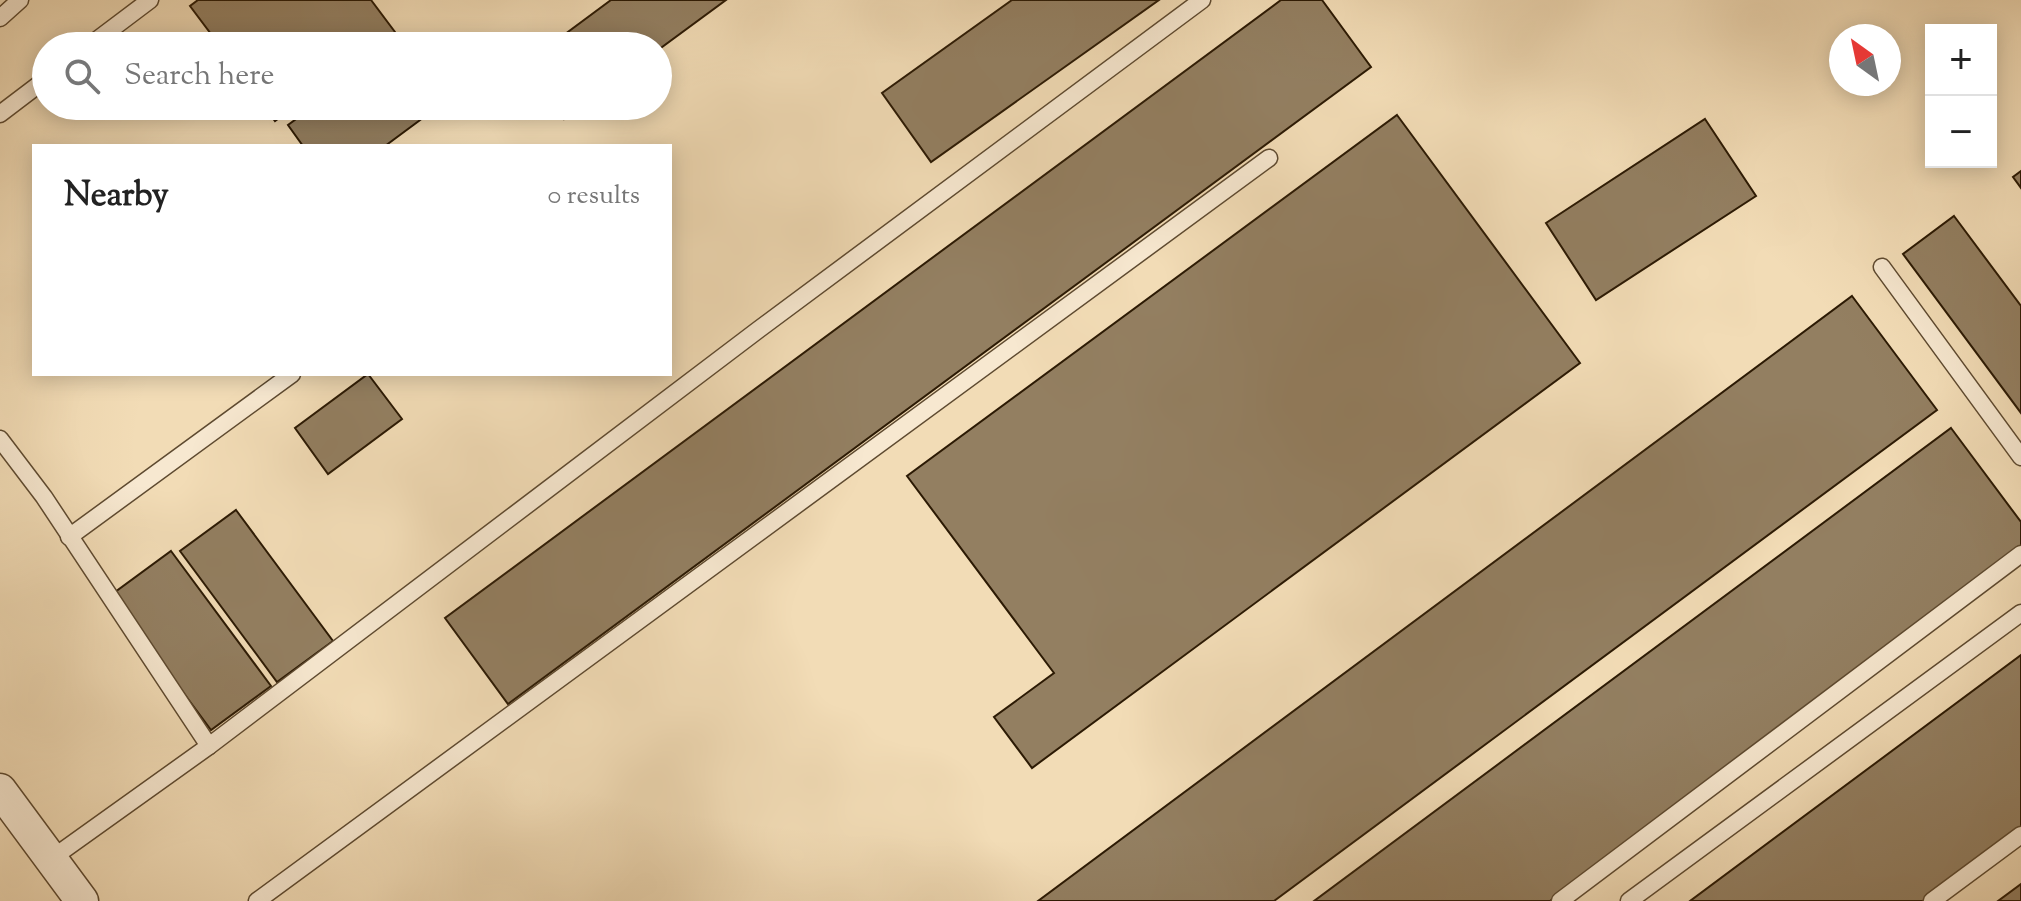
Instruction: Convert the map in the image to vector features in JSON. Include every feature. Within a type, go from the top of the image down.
[{"type":"street","points":[[0,790],[82,901]]},
{"type":"lane","points":[[0,18],[20,0]]},
{"type":"lane","points":[[108,32],[150,0]]},
{"type":"lane","points":[[51,859],[209,746],[746,339],[1202,0]]},
{"type":"lane","points":[[0,114],[32,90]]},
{"type":"lane","points":[[257,901],[1269,158]]},
{"type":"lane","points":[[1882,267],[2021,457]]},
{"type":"lane","points":[[69,537],[289,376]]},
{"type":"lane","points":[[0,439],[209,746]]},
{"type":"lane","points":[[1560,901],[2021,554]]},
{"type":"lane","points":[[1629,901],[2021,613]]},
{"type":"lane","points":[[1932,901],[2021,835]]},
{"type":"building","points":[[198,0],[371,0],[395,32],[210,32],[190,6]]},
{"type":"building","points":[[611,0],[726,0],[672,40],[672,32],[568,32]]},
{"type":"building","points":[[1012,0],[1159,0],[931,162],[882,93]]},
{"type":"building","points":[[1281,0],[1322,0],[1371,67],[508,704],[445,618]]},
{"type":"building","points":[[1397,115],[1580,363],[1032,768],[994,717],[1054,673],[907,476]]},
{"type":"building","points":[[1705,119],[1756,196],[1596,300],[1546,223]]},
{"type":"building","points":[[295,120],[420,120],[388,144],[302,144],[288,125]]},
{"type":"building","points":[[2021,171],[2021,188],[2013,177]]},
{"type":"building","points":[[1954,216],[2021,306],[2021,413],[1903,254]]},
{"type":"building","points":[[1852,296],[1937,410],[1274,901],[1038,901]]},
{"type":"building","points":[[365,376],[370,376],[402,419],[328,474],[295,428]]},
{"type":"building","points":[[1951,428],[2021,522],[2021,551],[1550,901],[1314,901]]},
{"type":"building","points":[[236,510],[333,641],[277,682],[180,551]]},
{"type":"building","points":[[171,551],[271,686],[211,730],[111,595]]},
{"type":"building","points":[[2021,655],[2021,831],[1926,901],[1690,901]]},
{"type":"building","points":[[2021,884],[2021,901],[1998,901]]}]
